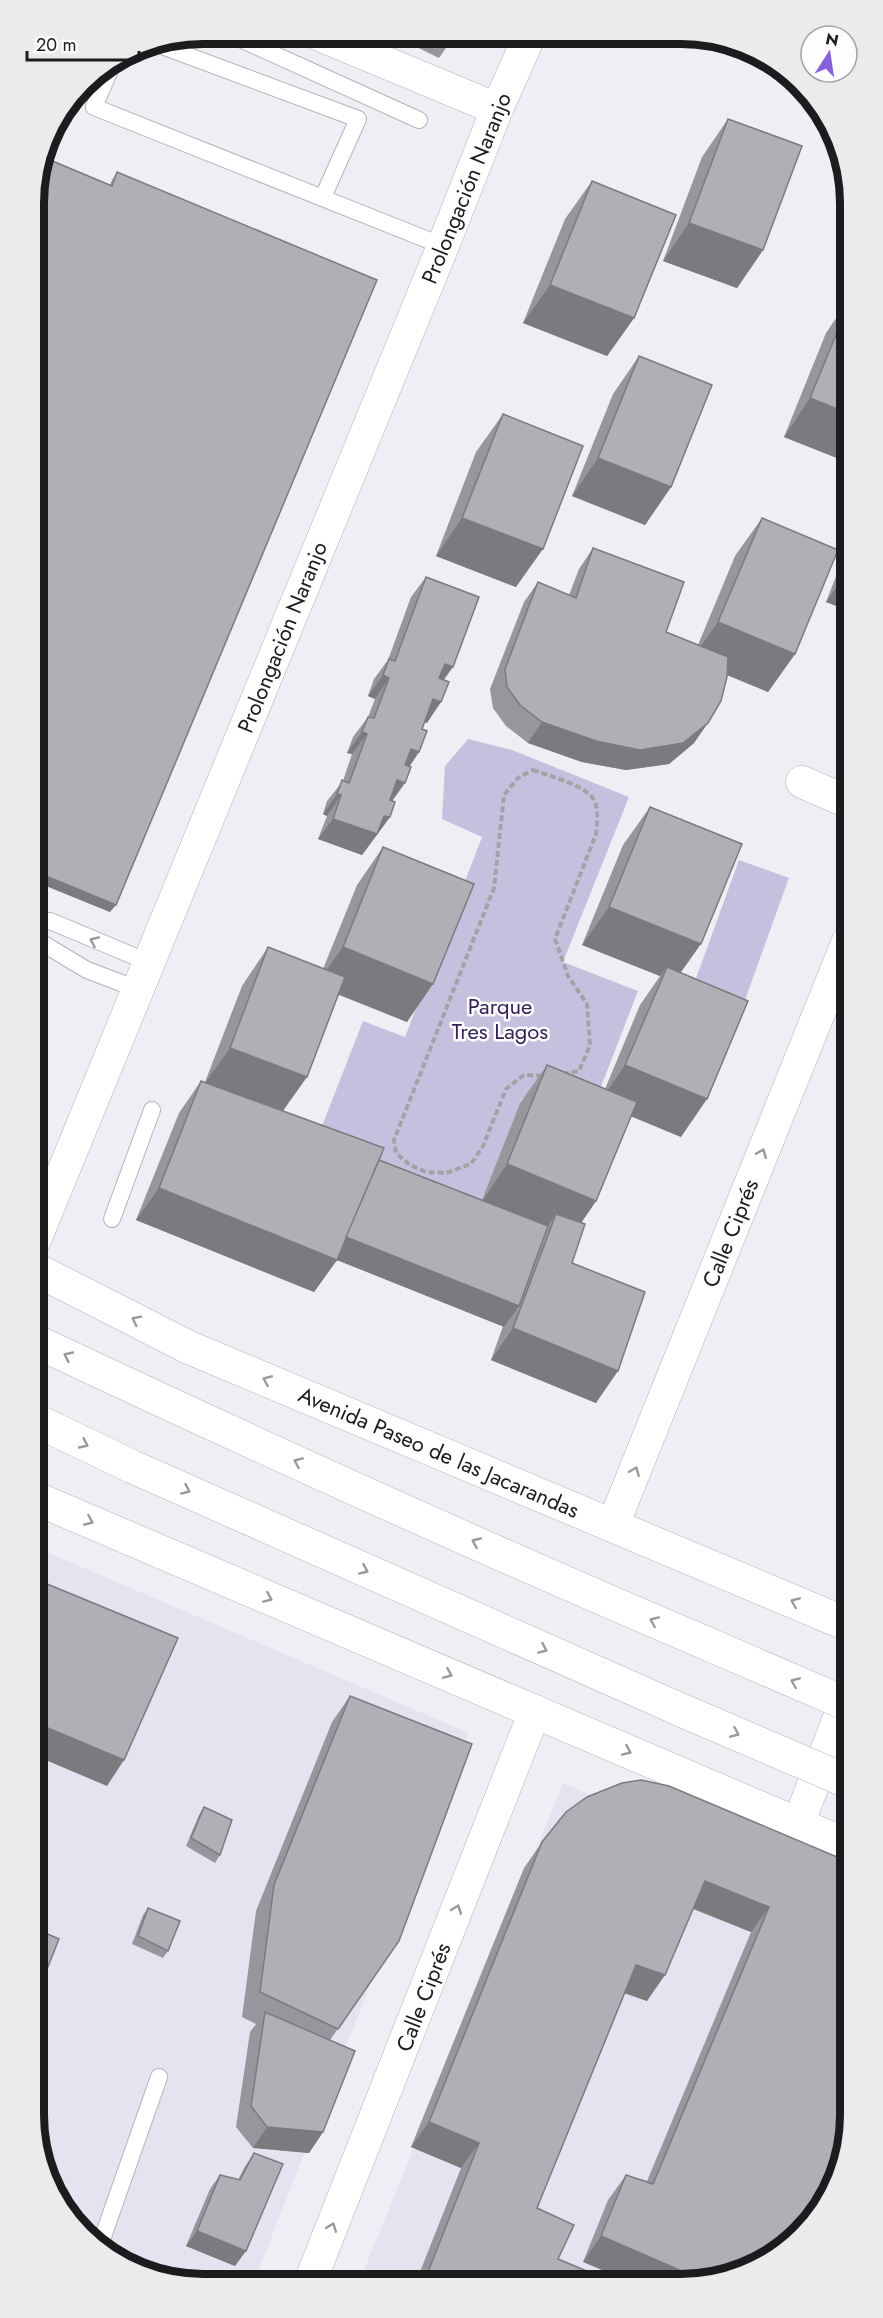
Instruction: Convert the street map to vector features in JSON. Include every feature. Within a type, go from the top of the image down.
[{"type":"main road","name":"Avenida Paseo de las Jacarandas","points":[[43,1273],[188,1347],[839,1621]]},
{"type":"main road","points":[[43,1345],[581,1590],[839,1701]]},
{"type":"main road","points":[[43,1424],[144,1472],[839,1778]]},
{"type":"main road","points":[[43,1502],[839,1842]]},
{"type":"street","points":[[341,44],[497,109]]},
{"type":"street","name":"Prolongación Naranjo","points":[[43,1219],[443,246],[497,109],[526,44]]},
{"type":"street","points":[[802,782],[840,798]]},
{"type":"street","name":"Calle Ciprés","points":[[613,1525],[840,962]]},
{"type":"street","name":"Calle Ciprés","points":[[313,2274],[535,1712]]},
{"type":"street","points":[[798,1824],[839,1717]]},
{"type":"lane","points":[[251,44],[419,120]]},
{"type":"lane","points":[[167,48],[358,119],[323,197]]},
{"type":"lane","points":[[108,75],[94,107],[443,246]]},
{"type":"lane","points":[[44,922],[50,921],[142,976]]},
{"type":"lane","points":[[44,944],[87,970],[142,976]]},
{"type":"lane","points":[[112,1219],[152,1110]]},
{"type":"lane","points":[[102,2239],[159,2077]]},
{"type":"path","points":[[533,771],[582,789],[594,799],[597,816],[596,834],[555,939],[568,976],[587,1004],[590,1045],[579,1071],[550,1076],[524,1075],[506,1089],[483,1146],[471,1164],[446,1173],[426,1172],[410,1165],[396,1153],[394,1140],[494,888],[504,795],[518,778],[533,771]]},
{"type":"shaded area","points":[[43,1551],[469,1733],[257,2274],[203,2274],[172,2271],[132,2258],[106,2242],[76,2212],[65,2195],[49,2157],[43,2115]]},
{"type":"shaded area","points":[[563,1783],[839,1898],[839,2126],[836,2146],[827,2176],[813,2204],[777,2242],[751,2258],[731,2266],[701,2273],[362,2274]]},
{"type":"green space","name":"Parque Tres Lagos","points":[[468,739],[512,750],[629,797],[563,962],[638,991],[587,1123],[522,1098],[478,1212],[313,1149],[363,1021],[405,1037],[482,837],[442,819],[445,766]]},
{"type":"green space","points":[[739,860],[789,878],[745,1000],[695,981]]},
{"type":"building","points":[[728,119],[802,146],[763,250],[689,223]]},
{"type":"building","points":[[49,160],[112,186],[117,172],[377,280],[116,905],[44,875],[44,192]]},
{"type":"building","points":[[592,181],[676,215],[634,318],[550,285]]},
{"type":"building","points":[[840,325],[840,410],[810,398]]},
{"type":"building","points":[[639,356],[712,385],[671,487],[598,458]]},
{"type":"building","points":[[503,414],[583,446],[543,549],[462,518]]},
{"type":"building","points":[[762,518],[838,550],[795,654],[718,622]]},
{"type":"building","points":[[593,548],[684,582],[666,632],[728,657],[727,677],[721,701],[708,723],[683,743],[640,750],[596,741],[542,722],[520,705],[507,687],[505,669],[538,582],[576,598]]},
{"type":"building","points":[[426,577],[479,597],[453,667],[445,664],[439,678],[449,682],[441,702],[433,699],[422,729],[427,731],[419,752],[411,749],[405,765],[411,767],[405,783],[397,780],[390,800],[395,802],[390,817],[384,816],[377,834],[333,819],[341,795],[337,794],[342,780],[349,783],[367,734],[362,732],[368,717],[374,718],[389,678],[383,675],[389,659],[395,661]]},
{"type":"building","points":[[650,807],[742,844],[701,944],[609,907]]},
{"type":"building","points":[[383,847],[474,884],[433,984],[343,947]]},
{"type":"building","points":[[268,947],[345,977],[307,1077],[230,1048]]},
{"type":"building","points":[[667,967],[748,1001],[707,1099],[625,1065]]},
{"type":"building","points":[[547,1065],[637,1102],[596,1201],[507,1164]]},
{"type":"building","points":[[201,1081],[384,1148],[337,1260],[159,1188]]},
{"type":"building","points":[[379,1160],[548,1226],[519,1306],[346,1237]]},
{"type":"building","points":[[556,1214],[585,1224],[572,1263],[645,1292],[618,1371],[513,1328]]},
{"type":"building","points":[[43,1582],[178,1638],[124,1760],[43,1726]]},
{"type":"building","points":[[350,1696],[472,1744],[399,1941],[338,2029],[260,1992],[274,1885]]},
{"type":"building","points":[[641,1780],[669,1786],[839,1858],[839,2126],[834,2157],[827,2176],[813,2204],[785,2235],[760,2253],[731,2266],[688,2274],[601,2236],[626,2175],[653,2184],[769,1907],[705,1881],[665,1975],[636,1965],[537,2208],[574,2225],[558,2259],[594,2274],[427,2274],[479,2143],[429,2122],[542,1842],[566,1812],[587,1797],[622,1783]]},
{"type":"building","points":[[204,1807],[232,1820],[220,1855],[191,1838]]},
{"type":"building","points":[[148,1908],[180,1921],[168,1951],[138,1936]]},
{"type":"building","points":[[43,1932],[59,1939],[43,1979]]},
{"type":"building","points":[[265,2012],[355,2051],[323,2132],[267,2127],[251,2106]]},
{"type":"building","points":[[254,2153],[283,2164],[246,2251],[197,2231],[220,2175],[240,2180]]}]
